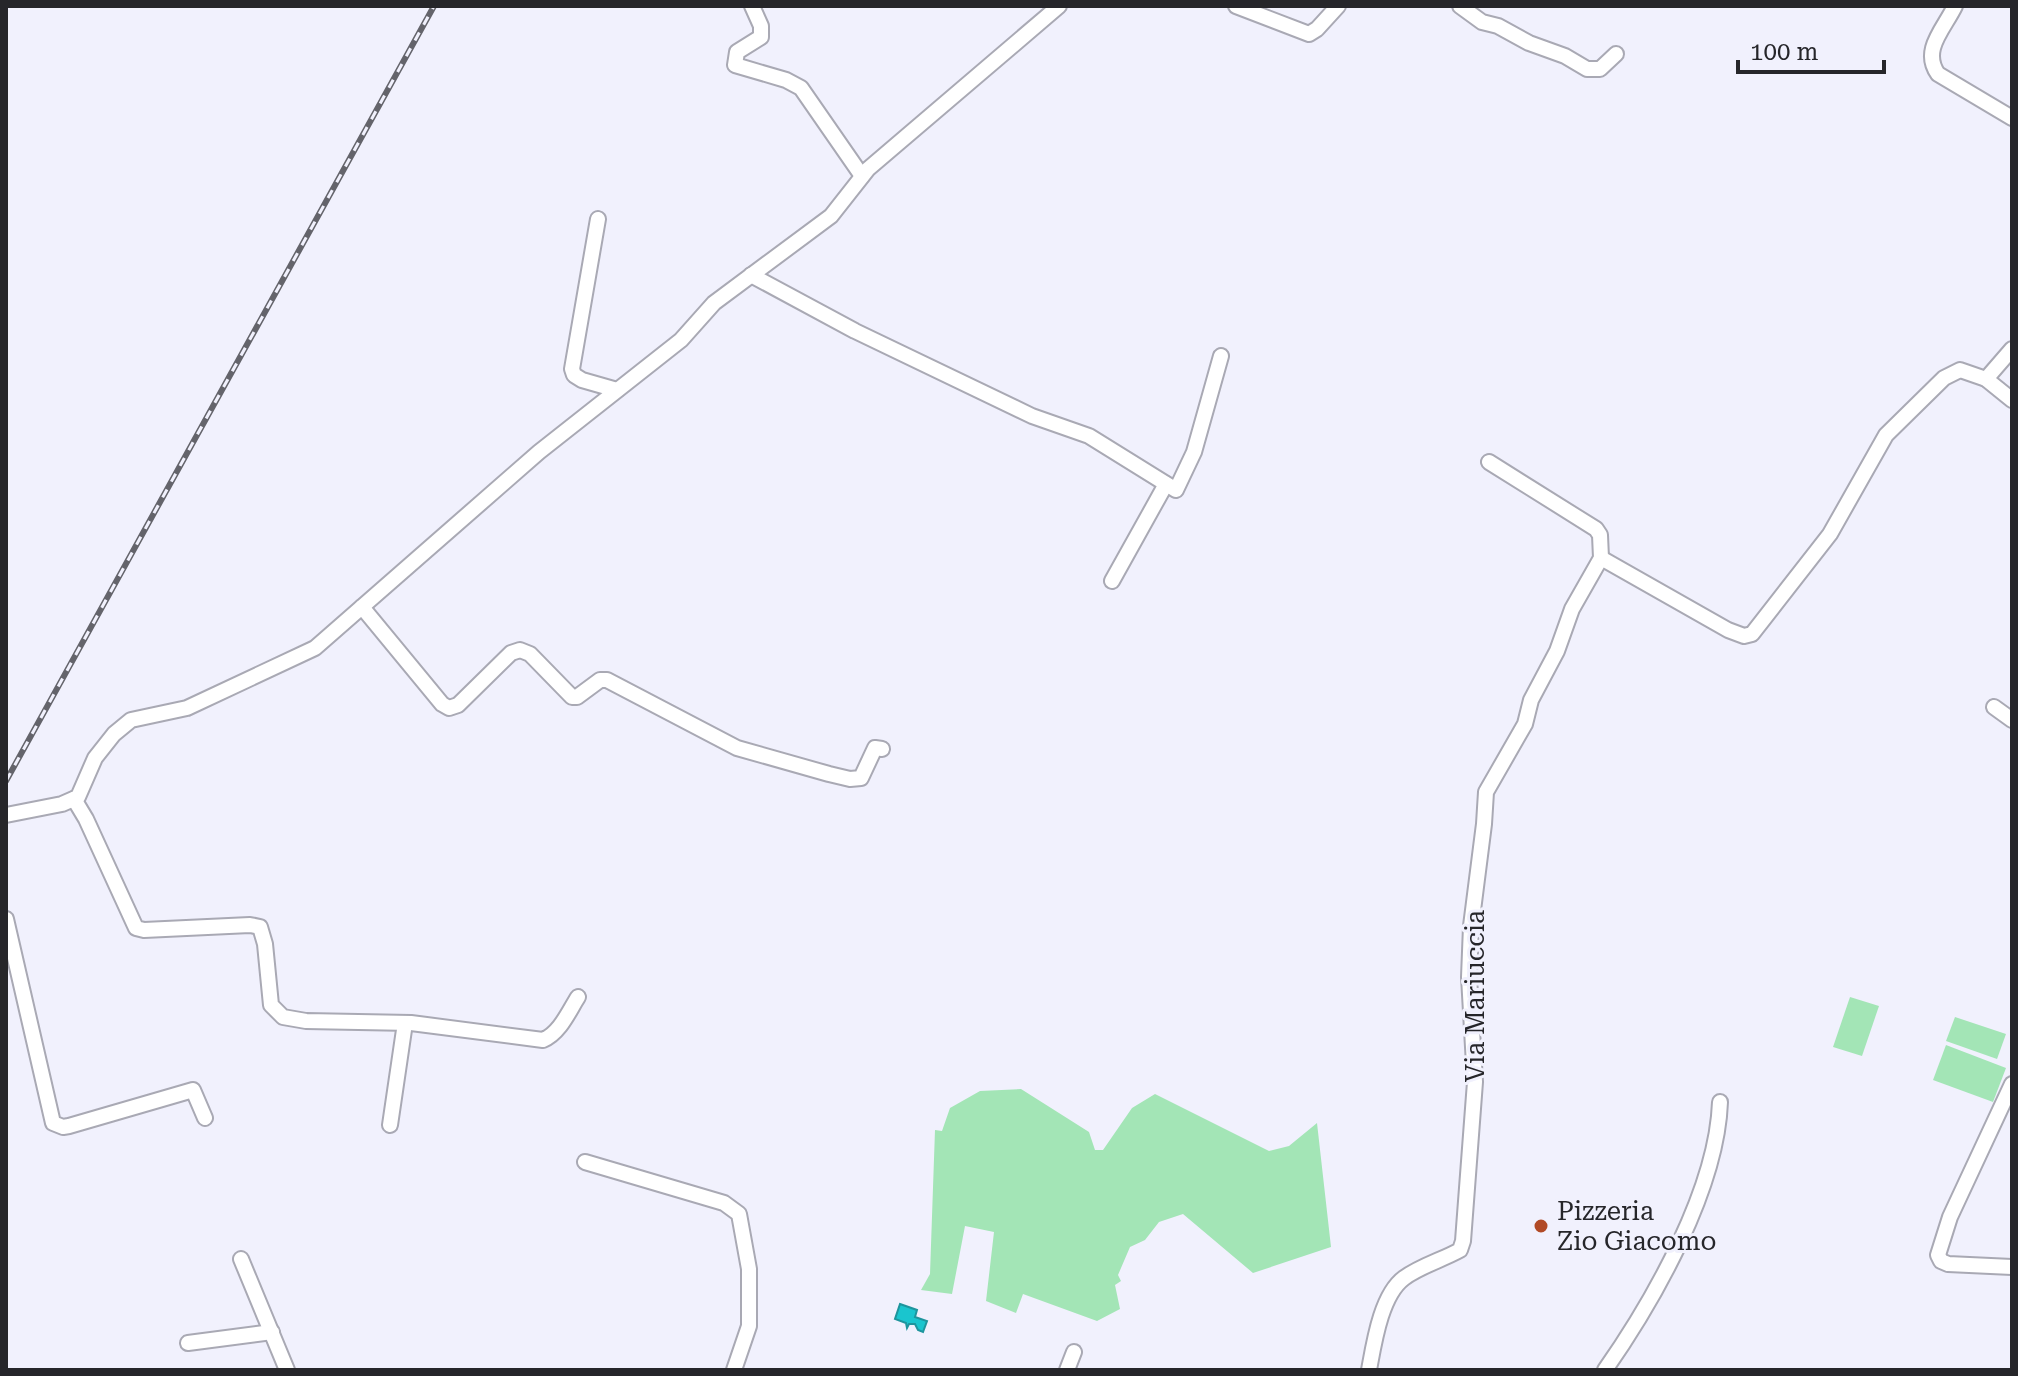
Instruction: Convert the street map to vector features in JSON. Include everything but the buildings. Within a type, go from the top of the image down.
[{"type":"street","points":[[752,6],[761,26],[761,37],[737,52],[735,65],[786,80],[801,88],[862,176]]},
{"type":"street","points":[[6,815],[78,797],[95,758],[121,726],[131,720],[187,708],[315,648],[539,452],[681,340],[714,303],[831,216],[862,176],[989,63],[1059,6]]},
{"type":"street","points":[[1236,6],[1309,34],[1338,6]]},
{"type":"street","points":[[1460,6],[1482,22],[1498,26],[1587,69],[1600,69],[1616,54]]},
{"type":"street","points":[[1955,6],[1932,47],[1933,66],[1938,74],[2012,118]]},
{"type":"street","points":[[598,219],[572,369],[574,375],[582,380],[617,390]]},
{"type":"street","points":[[751,275],[855,331],[1032,416],[1089,436],[1176,490],[1194,452],[1221,356]]},
{"type":"street","points":[[1986,379],[2012,349]]},
{"type":"street","points":[[1489,462],[1596,529],[1600,535],[1601,558],[1744,636],[1752,634],[1830,534],[1886,435],[1954,372],[1971,372],[1986,379],[2012,400]]},
{"type":"street","points":[[1112,581],[1166,484]]},
{"type":"street","name":"Via Mariuccia","points":[[1369,1370],[1375,1334],[1393,1288],[1405,1277],[1460,1250],[1463,1241],[1475,1082],[1469,977],[1471,926],[1486,792],[1525,724],[1531,700],[1557,651],[1572,609],[1601,558]]},
{"type":"street","points":[[362,607],[442,704],[449,708],[458,705],[511,653],[520,650],[530,654],[572,697],[577,697],[600,680],[607,680],[737,748],[829,774],[861,778],[875,748],[882,749]]},
{"type":"street","points":[[1994,707],[2012,720]]},
{"type":"street","points":[[74,799],[136,928],[258,926],[265,944],[271,1005],[279,1015],[306,1021],[405,1023],[543,1040],[559,1027],[578,997]]},
{"type":"street","points":[[6,919],[56,1126],[69,1126],[193,1090],[205,1118]]},
{"type":"street","points":[[390,1125],[405,1023]]},
{"type":"street","points":[[2012,1084],[1950,1217],[1938,1255],[1941,1261],[1948,1264],[2012,1267]]},
{"type":"street","points":[[1605,1370],[1662,1281],[1710,1163],[1720,1121],[1720,1102]]},
{"type":"street","points":[[585,1162],[724,1203],[739,1214],[749,1269],[749,1326],[734,1370]]},
{"type":"street","points":[[241,1259],[287,1370]]},
{"type":"street","points":[[188,1343],[272,1332]]},
{"type":"street","points":[[1067,1370],[1074,1352]]},
{"type":"green space","points":[[1850,997],[1879,1006],[1862,1056],[1833,1047]]},
{"type":"green space","points":[[1955,1017],[2006,1034],[1997,1059],[1946,1041]]},
{"type":"green space","points":[[1946,1045],[2006,1068],[1993,1102],[1933,1080]]},
{"type":"green space","points":[[1021,1089],[1089,1132],[1095,1150],[1103,1150],[1132,1108],[1155,1094],[1269,1151],[1289,1146],[1317,1123],[1331,1247],[1253,1273],[1183,1214],[1159,1222],[1145,1240],[1130,1247],[1118,1275],[1121,1281],[1115,1285],[1120,1309],[1097,1321],[1023,1294],[1016,1313],[986,1301],[994,1232],[965,1226],[952,1294],[921,1290],[930,1274],[935,1130],[942,1131],[950,1108],[980,1091]]},
{"type":"water","points":[[900,1304],[917,1310],[915,1317],[927,1321],[923,1332],[915,1324],[909,1324],[907,1328],[906,1323],[895,1319]]},
{"type":"railway","points":[[6,781],[434,6]]},
{"type":"place","name":"Pizzeria Zio Giacomo","points":[[1541,1226]]}]
